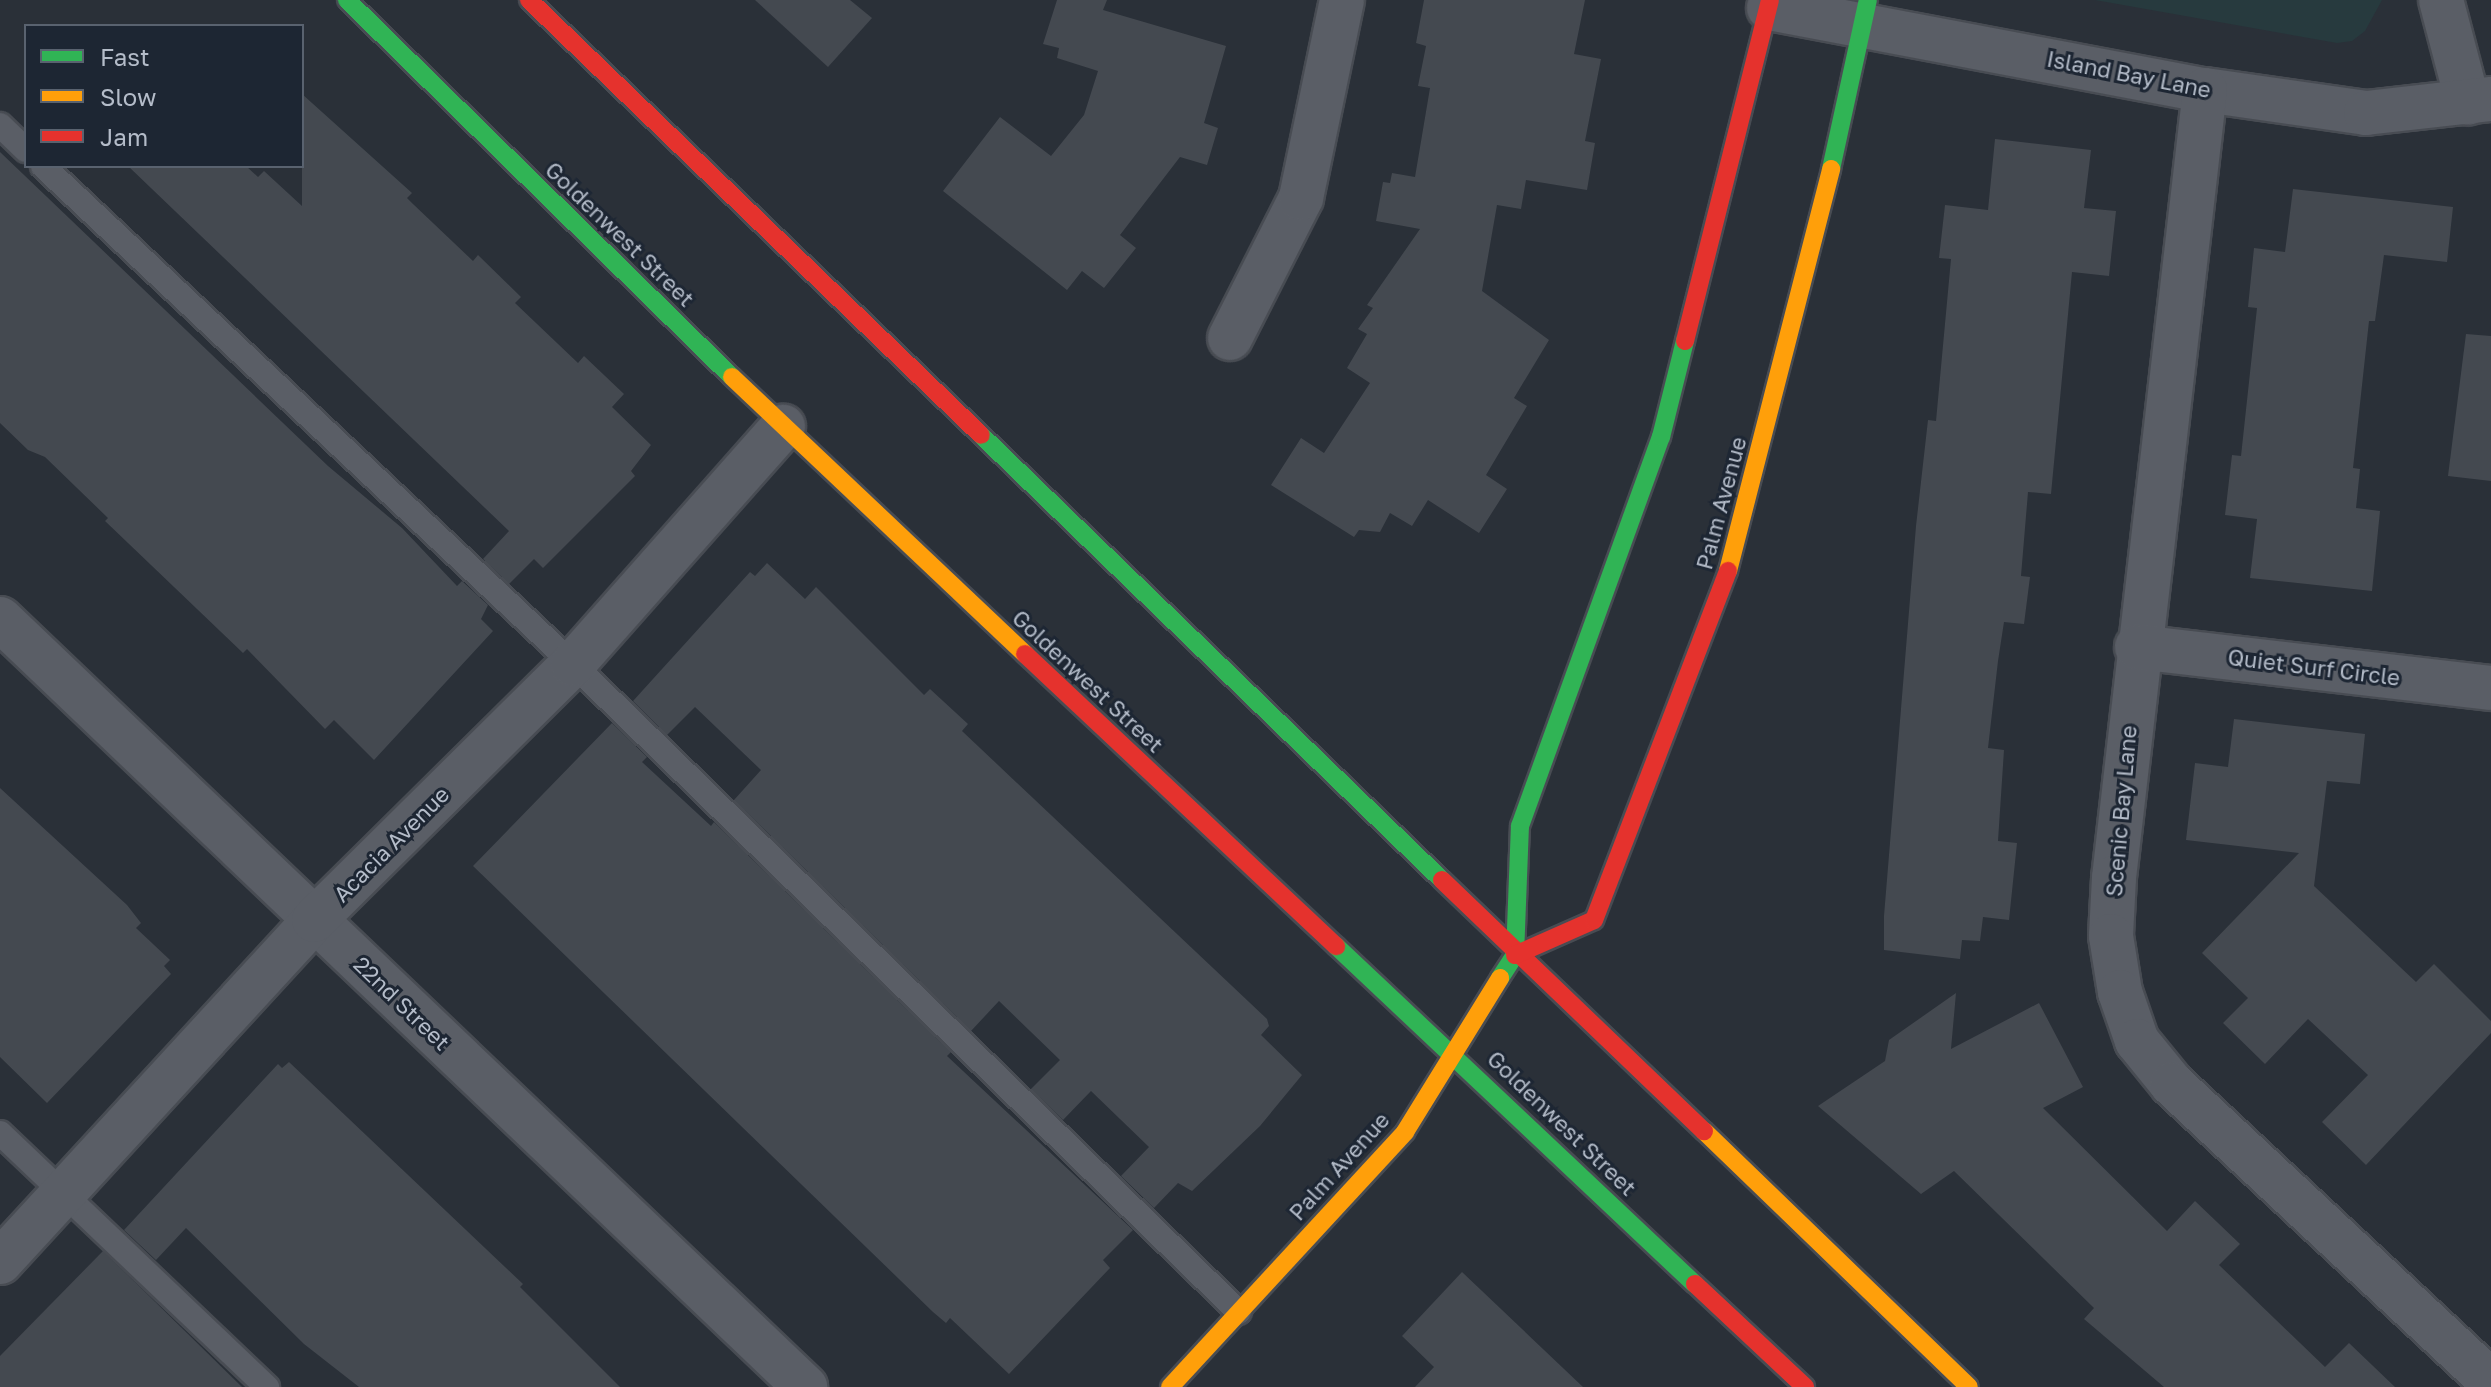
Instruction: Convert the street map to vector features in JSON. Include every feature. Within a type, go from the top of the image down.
[{"type":"main road","name":"Goldenwest Street","points":[[347,0],[783,427],[1451,1051],[1805,1387]]},
{"type":"main road","points":[[529,0],[1515,955],[1969,1387]]},
{"type":"main road","points":[[1515,955],[1520,826],[1661,437],[1769,4]]},
{"type":"main road","name":"Palm Avenue","points":[[1170,1387],[1405,1132],[1451,1051],[1515,955],[1594,920],[1724,586],[1805,285],[1866,11]]},
{"type":"street","points":[[1230,338],[1301,198],[1341,0]]},
{"type":"street","points":[[2441,0],[2480,101]]},
{"type":"street","name":"Island Bay Lane","points":[[1769,4],[1866,11],[2205,90],[2366,113],[2480,101]]},
{"type":"street","name":"Scenic Bay Lane","points":[[2205,90],[2137,647],[2111,936],[2120,992],[2137,1041],[2172,1084],[2491,1381]]},
{"type":"street","name":"Acacia Avenue","points":[[0,1262],[314,920],[573,664],[783,427]]},
{"type":"street","name":"22nd Street","points":[[0,619],[805,1387]]},
{"type":"street","name":"Quiet Surf Circle","points":[[2137,647],[2491,688]]},
{"type":"lane","points":[[0,125],[24,148]]},
{"type":"lane","points":[[45,168],[573,664],[1239,1312]]},
{"type":"lane","points":[[0,1133],[267,1387]]},
{"type":"green space","points":[[2095,0],[2382,0],[2365,31],[2352,41],[2337,43]]},
{"type":"building","points":[[755,0],[850,0],[872,18],[828,67]]},
{"type":"building","points":[[1057,0],[1107,0],[1103,10],[1226,46],[1204,123],[1218,128],[1207,165],[1180,157],[1120,235],[1136,248],[1104,288],[1082,271],[1067,290],[943,191],[1000,117],[1051,156],[1084,115],[1098,71],[1057,58],[1059,48],[1043,44]]},
{"type":"building","points":[[1424,0],[1585,0],[1574,54],[1601,59],[1585,141],[1595,143],[1587,190],[1526,180],[1521,209],[1497,205],[1482,291],[1549,340],[1514,398],[1527,406],[1486,475],[1507,489],[1479,533],[1428,500],[1412,526],[1390,513],[1380,532],[1359,530],[1354,537],[1271,485],[1301,438],[1324,453],[1370,383],[1347,368],[1367,334],[1358,329],[1373,308],[1367,305],[1420,229],[1376,221],[1383,182],[1390,183],[1392,173],[1415,177],[1430,88],[1418,86],[1426,46],[1416,43]]},
{"type":"building","points":[[304,96],[412,193],[407,198],[473,261],[478,255],[521,297],[515,303],[578,363],[584,356],[624,394],[612,407],[651,445],[631,471],[635,476],[543,568],[534,559],[509,584],[483,559],[509,531],[130,168],[248,168],[258,177],[264,171],[302,206]]},
{"type":"building","points":[[1995,139],[2091,150],[2084,208],[2116,211],[2109,276],[2072,272],[2051,494],[2028,492],[2021,576],[2030,577],[2024,624],[2004,622],[1998,661],[1988,748],[2004,750],[1998,841],[2017,843],[2009,920],[1983,917],[1980,941],[1962,940],[1960,959],[1884,950],[1884,916],[1916,526],[1928,420],[1936,421],[1951,259],[1939,258],[1945,205],[1988,210]]},
{"type":"building","points":[[0,152],[328,466],[402,528],[457,586],[462,581],[488,605],[481,619],[493,631],[374,760],[334,720],[325,729],[247,649],[243,653],[105,521],[108,518],[45,457],[28,450],[0,423]]},
{"type":"building","points":[[2293,189],[2453,207],[2447,262],[2384,255],[2375,321],[2369,321],[2353,468],[2360,469],[2356,508],[2380,511],[2372,591],[2250,578],[2257,519],[2225,515],[2232,455],[2241,456],[2257,308],[2248,307],[2254,248],[2285,252]]},
{"type":"building","points":[[2466,334],[2491,336],[2491,481],[2448,476]]},
{"type":"building","points":[[767,563],[805,599],[816,587],[924,695],[930,689],[968,724],[962,731],[1267,1019],[1269,1026],[1261,1035],[1302,1075],[1260,1126],[1192,1191],[1178,1183],[1154,1208],[1121,1176],[1149,1147],[1091,1091],[1063,1120],[1031,1089],[1060,1060],[999,1001],[971,1031],[734,800],[761,770],[695,707],[667,735],[633,701],[750,572],[755,576]]},
{"type":"building","points":[[2234,719],[2365,734],[2360,784],[2327,781],[2314,886],[2416,982],[2434,964],[2491,1021],[2491,1033],[2366,1165],[2322,1122],[2368,1075],[2308,1019],[2265,1064],[2223,1023],[2248,998],[2202,953],[2299,853],[2186,840],[2195,763],[2228,767]]},
{"type":"building","points":[[612,723],[647,757],[642,762],[711,826],[714,822],[951,1052],[947,1056],[1133,1230],[1103,1260],[1110,1268],[1009,1374],[950,1318],[946,1323],[933,1312],[473,866]]},
{"type":"building","points":[[0,788],[127,905],[141,923],[136,928],[170,960],[164,966],[171,974],[47,1103],[0,1057]]},
{"type":"building","points":[[1956,993],[1951,1049],[2039,1003],[2083,1087],[2043,1108],[2167,1231],[2195,1201],[2240,1244],[2219,1265],[2325,1367],[2349,1343],[2395,1387],[2164,1387],[2084,1319],[2094,1308],[1954,1171],[1921,1194],[1818,1106],[1885,1061],[1889,1040]]},
{"type":"building","points":[[289,1062],[523,1284],[520,1287],[620,1387],[359,1387],[304,1344],[186,1228],[156,1260],[124,1230],[278,1064],[282,1068]]},
{"type":"building","points":[[103,1251],[242,1387],[0,1387],[0,1356]]},
{"type":"building","points":[[1462,1272],[1583,1387],[1415,1387],[1434,1367],[1402,1336]]},
{"type":"traffic: fast","points":[[347,0],[732,377]]},
{"type":"traffic: fast","points":[[1831,169],[1868,0]]},
{"type":"traffic: fast","points":[[1500,978],[1515,955],[1520,826],[1661,437],[1685,341]]},
{"type":"traffic: fast","points":[[981,435],[1442,880]]},
{"type":"traffic: fast","points":[[1336,946],[1695,1284]]},
{"type":"traffic: slow","points":[[1728,571],[1831,169]]},
{"type":"traffic: slow","points":[[732,377],[1025,654]]},
{"type":"traffic: slow","points":[[1170,1387],[1405,1132],[1500,978]]},
{"type":"traffic: slow","points":[[1704,1131],[1969,1387]]},
{"type":"traffic: jam","points":[[529,0],[981,435]]},
{"type":"traffic: jam","points":[[1685,341],[1770,0]]},
{"type":"traffic: jam","points":[[1515,955],[1594,920],[1728,571]]},
{"type":"traffic: jam","points":[[1025,654],[1336,946]]},
{"type":"traffic: jam","points":[[1442,880],[1704,1131]]},
{"type":"traffic: jam","points":[[1695,1284],[1805,1387]]}]
